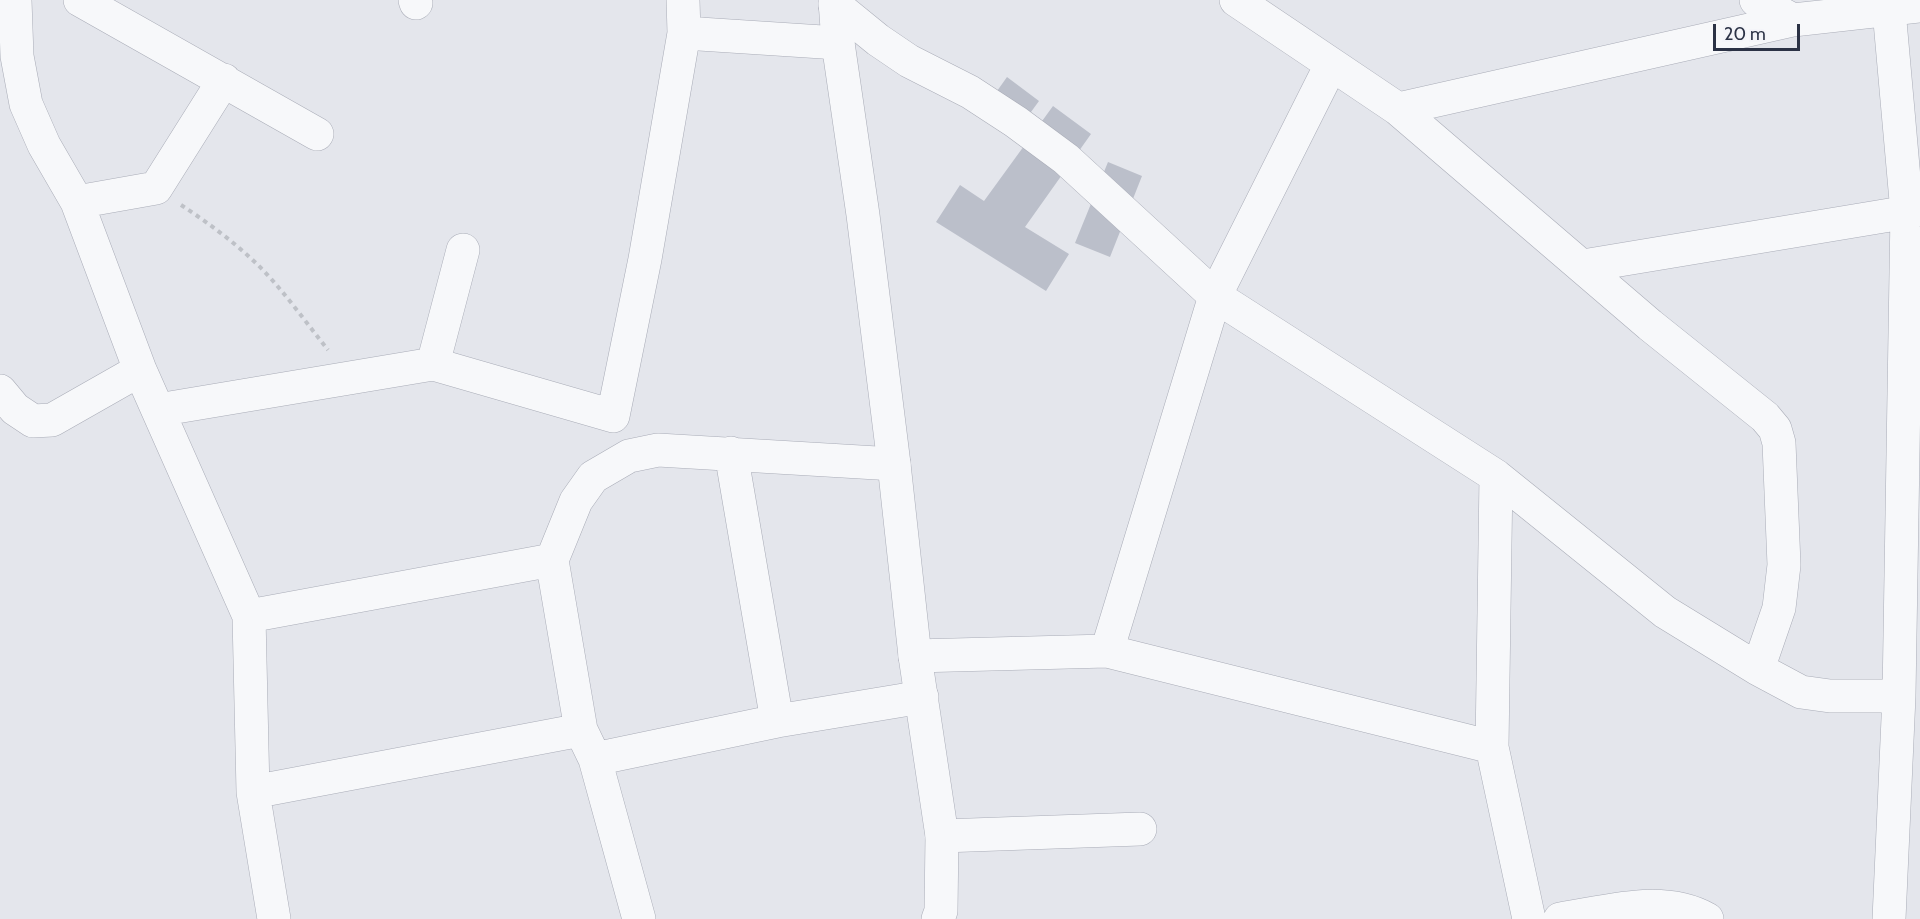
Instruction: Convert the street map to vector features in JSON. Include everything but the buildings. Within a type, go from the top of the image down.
[{"type":"street","points":[[15,0],[17,56],[26,104],[44,146],[77,202],[140,370],[249,616],[253,792],[274,919]]},
{"type":"street","points":[[80,0],[317,134]]},
{"type":"street","points":[[629,456],[613,416],[645,259],[684,33],[683,0]]},
{"type":"street","points":[[1236,0],[1398,109],[1650,325],[1765,417],[1775,429],[1779,442],[1784,565],[1779,608],[1758,669]]},
{"type":"street","points":[[1756,0],[1793,20]]},
{"type":"street","points":[[835,3],[838,43],[894,464],[915,656],[942,836],[939,919]]},
{"type":"street","points":[[835,3],[878,40],[909,61],[970,92],[1066,159],[1215,296],[1496,476],[1665,612],[1758,669],[1801,692],[1830,696],[1899,696]]},
{"type":"street","points":[[1398,109],[1793,20],[1905,8],[1913,211],[1899,696],[1889,919]]},
{"type":"street","points":[[684,33],[838,43]]},
{"type":"street","points":[[1107,651],[1215,296],[1331,65]]},
{"type":"street","points":[[77,202],[156,188],[224,80]]},
{"type":"street","points":[[1583,266],[1913,211]]},
{"type":"street","points":[[434,364],[463,250]]},
{"type":"street","points":[[158,410],[434,364],[613,416]]},
{"type":"street","points":[[0,391],[15,409],[33,421],[52,420],[140,370]]},
{"type":"street","points":[[639,919],[588,744],[552,560],[576,501],[593,477],[629,456],[658,450],[894,464]]},
{"type":"street","points":[[731,453],[777,721]]},
{"type":"street","points":[[1496,476],[1492,747],[1529,919]]},
{"type":"street","points":[[249,616],[552,560]]},
{"type":"street","points":[[915,656],[1107,651],[1492,747]]},
{"type":"street","points":[[253,792],[588,744],[777,721],[922,697]]},
{"type":"street","points":[[942,836],[1140,829]]},
{"type":"street","points":[[1560,919],[1646,906],[1674,907],[1707,919]]},
{"type":"path","points":[[156,188],[213,226],[260,268],[279,287],[349,377]]}]
